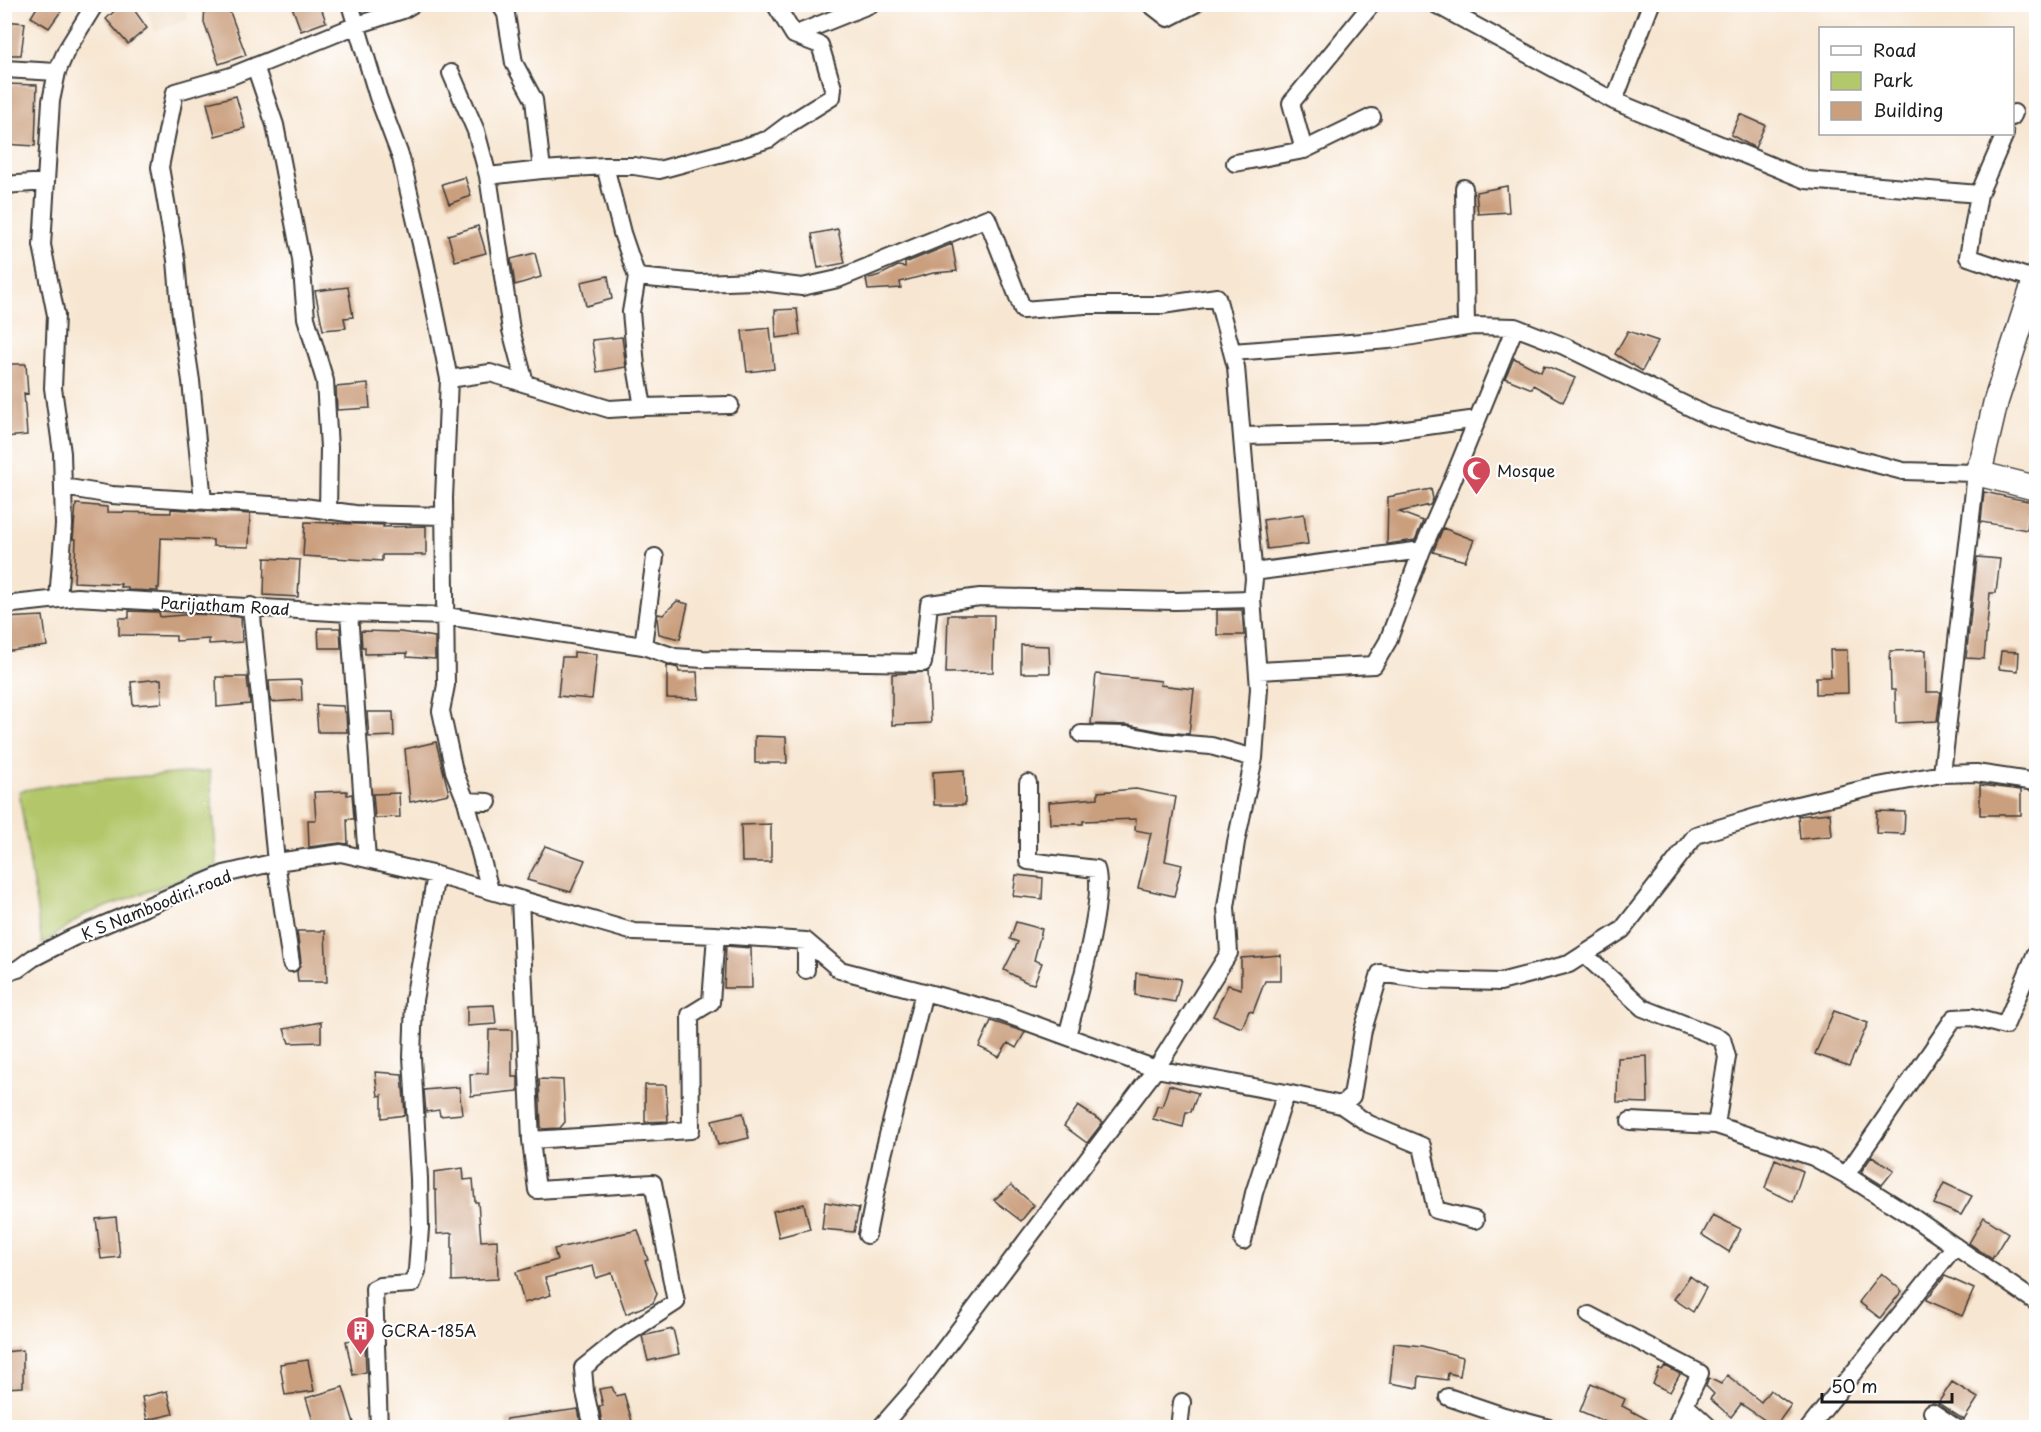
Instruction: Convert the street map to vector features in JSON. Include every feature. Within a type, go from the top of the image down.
[{"type":"main road","points":[[2036,278],[1996,401],[1982,461],[1976,474],[2037,488]]},
{"type":"street","points":[[58,599],[64,525],[62,453],[53,388],[56,315],[42,245],[51,101],[57,72],[66,51],[95,4]]},
{"type":"street","points":[[350,4],[378,97],[400,158],[425,261],[449,378],[444,516],[446,685],[441,711],[454,771],[466,801],[490,890]]},
{"type":"street","points":[[203,501],[176,260],[160,167],[175,92],[231,76],[357,25],[403,10],[412,4]]},
{"type":"street","points":[[500,4],[506,14],[514,63],[534,100],[542,170]]},
{"type":"street","points":[[488,176],[605,166],[634,166],[659,170],[768,139],[832,97],[833,88],[820,45],[794,35],[775,4]]},
{"type":"street","points":[[794,35],[871,4]]},
{"type":"street","points":[[1150,4],[1168,18],[1195,4]]},
{"type":"street","points":[[1304,150],[1292,103],[1372,4]]},
{"type":"street","points":[[1435,4],[1614,101],[1806,180],[1979,194]]},
{"type":"street","points":[[1614,101],[1651,4]]},
{"type":"street","points":[[255,66],[275,125],[301,259],[306,318],[325,381],[329,448],[328,511]]},
{"type":"street","points":[[4,69],[57,72]]},
{"type":"street","points":[[451,73],[476,131],[488,176],[511,330],[525,383]]},
{"type":"street","points":[[1235,163],[1304,150],[1372,117]]},
{"type":"street","points":[[2005,135],[1979,194],[1968,257],[2036,278]]},
{"type":"street","points":[[605,166],[622,233],[637,277],[631,312],[636,366],[643,407]]},
{"type":"street","points":[[4,185],[46,182]]},
{"type":"street","points":[[1464,188],[1466,327]]},
{"type":"street","points":[[637,277],[700,283],[754,282],[802,287],[838,279],[987,218],[1023,310],[1084,305],[1162,305],[1217,297],[1236,367],[1253,572],[1252,599],[1259,688],[1254,758],[1236,842],[1226,907],[1229,953],[1156,1069],[915,1388],[880,1428]]},
{"type":"street","points":[[1232,352],[1389,340],[1466,327],[1515,327],[1564,346],[1708,416],[1795,443],[1904,471],[1976,474],[1942,774]]},
{"type":"street","points":[[1258,671],[1374,665],[1388,641],[1422,550],[1515,327]]},
{"type":"street","points":[[449,378],[490,373],[609,409],[730,405]]},
{"type":"street","points":[[1242,436],[1377,433],[1478,419]]},
{"type":"street","points":[[63,487],[112,495],[304,507],[355,514],[444,516]]},
{"type":"street","points":[[1253,572],[1422,550]]},
{"type":"street","points":[[643,646],[655,557]]},
{"type":"street","name":"Parijatham Road","points":[[4,605],[77,597],[349,613],[446,616],[643,646],[675,657],[923,663],[929,604],[980,597],[1175,602],[1252,599]]},
{"type":"street","points":[[251,606],[276,862],[291,963]]},
{"type":"street","points":[[349,613],[367,859]]},
{"type":"street","points":[[1081,734],[1128,735],[1163,742],[1210,746],[1254,758]]},
{"type":"street","points":[[1341,1105],[1352,1096],[1363,1030],[1380,973],[1426,980],[1500,982],[1569,964],[1622,930],[1696,835],[1789,807],[1873,787],[1942,774],[1976,773],[2037,782]]},
{"type":"street","points":[[1028,783],[1028,861],[1096,869],[1099,875],[1097,902],[1067,1036]]},
{"type":"street","points":[[466,801],[488,802]]},
{"type":"street","name":"K S Namboodiri road","points":[[4,973],[18,969],[33,958],[72,938],[224,874],[276,862],[340,853],[436,875],[634,932],[806,942]]},
{"type":"street","points":[[379,1428],[374,1289],[380,1286],[412,1284],[417,1271],[420,1179],[412,1057],[414,1000],[436,875]]},
{"type":"street","points":[[520,899],[531,1140],[537,1190],[652,1183],[676,1302],[619,1339],[583,1368],[585,1392],[593,1428]]},
{"type":"street","points":[[531,1140],[691,1130],[690,1015],[711,1002],[716,935]]},
{"type":"street","points":[[806,942],[806,970]]},
{"type":"street","points":[[806,942],[840,970],[1000,1012],[1156,1069],[1341,1105],[1369,1124],[1422,1146],[1436,1210],[1475,1220]]},
{"type":"street","points":[[1846,1175],[1954,1018],[1972,1017],[2005,1026],[2037,953]]},
{"type":"street","points":[[1584,954],[1643,1008],[1722,1039],[1727,1057],[1716,1125]]},
{"type":"street","points":[[867,1235],[883,1155],[924,992]]},
{"type":"street","points":[[1243,1241],[1254,1193],[1286,1093]]},
{"type":"street","points":[[1630,1121],[1716,1125],[1813,1157],[1846,1175],[2037,1302]]},
{"type":"street","points":[[1809,1428],[1954,1246]]},
{"type":"street","points":[[1589,1315],[1701,1373],[1675,1428]]},
{"type":"street","points":[[1448,1397],[1549,1428]]},
{"type":"street","points":[[1179,1428],[1182,1402]]},
{"type":"street","points":[[1685,1405],[1710,1428]]},
{"type":"street","points":[[1932,1412],[1956,1428]]},
{"type":"shaded area","points":[[146,5],[184,5],[189,19],[155,32]]},
{"type":"green space","points":[[210,771],[217,866],[84,915],[42,944],[19,791],[70,782]]},
{"type":"building","points":[[39,4],[66,4],[49,28],[31,17]]},
{"type":"building","points":[[122,4],[130,4],[147,28],[128,44],[106,19]]},
{"type":"building","points":[[205,4],[227,4],[246,55],[219,64],[204,22]]},
{"type":"building","points":[[291,4],[320,4],[326,22],[301,31]]},
{"type":"building","points":[[4,21],[25,23],[21,55],[4,55]]},
{"type":"building","points":[[4,84],[37,85],[35,146],[4,144]]},
{"type":"building","points":[[236,96],[245,128],[215,136],[207,103]]},
{"type":"building","points":[[1740,114],[1765,125],[1755,148],[1731,135]]},
{"type":"building","points":[[465,177],[471,196],[449,204],[442,184]]},
{"type":"building","points":[[1507,186],[1509,212],[1478,214],[1476,192]]},
{"type":"building","points":[[478,226],[486,253],[455,261],[448,235]]},
{"type":"building","points":[[838,229],[845,263],[818,268],[812,234]]},
{"type":"building","points":[[952,244],[957,271],[933,273],[900,282],[901,288],[868,290],[866,279],[898,266],[905,267],[905,263]]},
{"type":"building","points":[[535,253],[541,277],[515,285],[511,259]]},
{"type":"building","points":[[608,276],[612,299],[586,306],[581,282]]},
{"type":"building","points":[[348,287],[353,317],[344,318],[346,328],[323,330],[315,291]]},
{"type":"building","points":[[797,309],[800,335],[776,338],[775,310]]},
{"type":"building","points":[[770,328],[774,369],[747,372],[742,331]]},
{"type":"building","points":[[1628,331],[1658,341],[1642,371],[1615,354]]},
{"type":"building","points":[[622,337],[626,367],[597,372],[592,340]]},
{"type":"building","points":[[1514,358],[1541,372],[1544,365],[1575,378],[1563,402],[1533,385],[1532,389],[1505,378]]},
{"type":"building","points":[[4,364],[26,364],[28,394],[24,393],[27,435],[4,437]]},
{"type":"building","points":[[368,384],[370,408],[337,410],[336,387]]},
{"type":"building","points":[[1431,489],[1433,499],[1430,505],[1399,512],[1423,521],[1415,540],[1387,544],[1388,497]]},
{"type":"building","points":[[1984,492],[2032,502],[2027,530],[1981,522]]},
{"type":"building","points":[[76,504],[107,507],[107,512],[171,513],[171,509],[250,514],[249,547],[213,546],[213,540],[161,538],[158,591],[128,590],[128,587],[120,587],[121,584],[74,582],[76,539],[73,539]]},
{"type":"building","points":[[1304,514],[1308,544],[1267,549],[1263,520]]},
{"type":"building","points":[[305,522],[384,525],[383,527],[426,526],[426,555],[382,555],[382,561],[303,556]]},
{"type":"building","points":[[1443,528],[1474,540],[1465,561],[1433,552]]},
{"type":"building","points":[[1977,557],[2000,559],[1996,593],[1990,593],[1984,659],[1966,658]]},
{"type":"building","points":[[265,558],[300,560],[298,597],[264,595]]},
{"type":"building","points":[[677,601],[688,604],[680,639],[659,634],[657,618],[658,614],[663,615]]},
{"type":"building","points":[[1217,610],[1242,610],[1244,635],[1217,635]]},
{"type":"building","points":[[129,611],[159,612],[160,617],[195,614],[241,617],[242,642],[209,644],[209,639],[176,641],[176,636],[119,635],[119,618],[129,618]]},
{"type":"building","points":[[948,615],[994,615],[993,672],[946,673]]},
{"type":"building","points":[[43,616],[47,646],[4,652],[4,618]]},
{"type":"building","points":[[318,628],[340,628],[341,648],[319,648]]},
{"type":"building","points":[[361,631],[400,632],[435,637],[435,659],[407,657],[407,653],[365,654]]},
{"type":"building","points":[[1021,645],[1049,646],[1050,673],[1021,673]]},
{"type":"building","points":[[1830,650],[1847,650],[1848,693],[1816,694],[1816,677],[1831,677]]},
{"type":"building","points":[[1926,650],[1926,692],[1941,692],[1937,721],[1896,723],[1895,690],[1891,690],[1890,651]]},
{"type":"building","points":[[2001,651],[2019,652],[2018,671],[1999,669]]},
{"type":"building","points":[[574,652],[597,654],[592,699],[558,696],[562,657],[574,657]]},
{"type":"building","points":[[667,665],[678,668],[679,672],[697,672],[699,699],[667,698]]},
{"type":"building","points":[[928,672],[931,723],[892,725],[892,674]]},
{"type":"building","points":[[1096,674],[1161,681],[1160,685],[1194,689],[1189,734],[1128,725],[1091,724]]},
{"type":"building","points":[[216,677],[247,677],[250,704],[217,707]]},
{"type":"building","points":[[161,679],[162,703],[133,705],[131,682]]},
{"type":"building","points":[[301,680],[302,700],[271,702],[269,681]]},
{"type":"building","points":[[316,705],[343,706],[346,712],[347,732],[318,732]]},
{"type":"building","points":[[367,712],[393,712],[394,736],[369,737]]},
{"type":"building","points":[[755,736],[786,737],[787,763],[755,763]]},
{"type":"building","points":[[436,742],[449,794],[410,802],[405,749]]},
{"type":"building","points":[[964,770],[965,805],[934,805],[933,772]]},
{"type":"building","points":[[1980,785],[2021,790],[2021,815],[1980,815]]},
{"type":"building","points":[[1136,789],[1176,797],[1165,861],[1182,865],[1174,896],[1138,888],[1151,833],[1135,830],[1136,819],[1083,821],[1083,824],[1050,824],[1049,802],[1098,798],[1098,792]]},
{"type":"building","points":[[347,791],[347,795],[352,794],[354,819],[347,819],[348,844],[309,847],[308,820],[316,820],[314,792]]},
{"type":"building","points":[[399,793],[400,817],[375,818],[373,794]]},
{"type":"building","points":[[1877,811],[1905,812],[1904,834],[1876,833]]},
{"type":"building","points":[[1830,813],[1832,836],[1800,839],[1798,816]]},
{"type":"building","points":[[771,824],[771,862],[742,862],[741,825]]},
{"type":"building","points":[[545,846],[585,860],[571,892],[527,880]]},
{"type":"building","points":[[1016,875],[1043,878],[1042,899],[1013,896]]},
{"type":"building","points":[[1016,922],[1042,929],[1034,960],[1042,963],[1034,984],[1004,970],[1018,942],[1010,939]]},
{"type":"building","points":[[297,931],[325,931],[327,982],[298,982],[297,972],[301,962]]},
{"type":"building","points":[[726,946],[751,948],[752,988],[724,988]]},
{"type":"building","points":[[1281,955],[1281,981],[1265,981],[1253,1012],[1249,1011],[1242,1028],[1213,1016],[1228,985],[1241,989],[1241,958]]},
{"type":"building","points":[[1136,973],[1181,979],[1175,1002],[1135,995]]},
{"type":"building","points":[[494,1005],[496,1024],[467,1026],[467,1006]]},
{"type":"building","points":[[1834,1011],[1868,1023],[1849,1066],[1815,1054]]},
{"type":"building","points":[[991,1021],[1025,1032],[1016,1048],[1008,1043],[999,1057],[979,1047]]},
{"type":"building","points":[[321,1022],[321,1042],[289,1043],[284,1029]]},
{"type":"building","points":[[489,1030],[512,1030],[512,1077],[518,1077],[518,1091],[471,1096],[470,1074],[488,1073]]},
{"type":"building","points":[[1647,1056],[1648,1103],[1617,1102],[1618,1058]]},
{"type":"building","points":[[375,1072],[402,1074],[405,1115],[382,1118],[382,1095],[378,1096]]},
{"type":"building","points":[[539,1079],[563,1080],[565,1122],[560,1128],[543,1129],[541,1127]]},
{"type":"building","points":[[645,1085],[666,1085],[668,1121],[645,1122]]},
{"type":"building","points":[[1169,1085],[1198,1093],[1191,1112],[1186,1112],[1183,1127],[1153,1119],[1157,1106],[1162,1107]]},
{"type":"building","points":[[459,1087],[462,1114],[440,1116],[439,1110],[426,1112],[424,1090]]},
{"type":"building","points":[[1078,1106],[1103,1122],[1087,1143],[1064,1126]]},
{"type":"building","points":[[743,1113],[749,1138],[718,1145],[712,1120]]},
{"type":"building","points":[[1872,1156],[1894,1170],[1882,1185],[1861,1172]]},
{"type":"building","points":[[1775,1159],[1803,1171],[1793,1202],[1765,1188]]},
{"type":"building","points":[[463,1168],[464,1180],[473,1179],[475,1202],[478,1202],[481,1241],[497,1240],[498,1279],[452,1281],[452,1233],[437,1234],[434,1172]]},
{"type":"building","points":[[1944,1183],[1972,1196],[1961,1215],[1934,1204]]},
{"type":"building","points":[[1011,1185],[1034,1205],[1021,1221],[994,1200]]},
{"type":"building","points":[[825,1202],[859,1208],[854,1232],[822,1229]]},
{"type":"building","points":[[804,1204],[810,1229],[779,1237],[773,1211]]},
{"type":"building","points":[[1713,1215],[1741,1229],[1729,1252],[1702,1235]]},
{"type":"building","points":[[116,1217],[120,1257],[101,1259],[96,1219]]},
{"type":"building","points":[[1984,1217],[2008,1233],[1992,1259],[1969,1243]]},
{"type":"building","points":[[638,1230],[648,1260],[645,1261],[657,1294],[653,1303],[626,1314],[612,1273],[596,1278],[593,1266],[545,1278],[551,1295],[524,1303],[516,1272],[557,1260],[554,1249]]},
{"type":"building","points":[[1881,1273],[1902,1291],[1880,1318],[1859,1302]]},
{"type":"building","points":[[1690,1276],[1706,1288],[1693,1312],[1674,1299]]},
{"type":"building","points":[[1945,1276],[1974,1289],[1962,1316],[1926,1300]]},
{"type":"building","points":[[673,1329],[679,1354],[648,1361],[642,1336]]},
{"type":"building","name":"GCRA-185A","points":[[365,1338],[366,1372],[353,1375],[346,1341]]},
{"type":"building","points":[[1394,1343],[1422,1346],[1463,1357],[1460,1376],[1448,1373],[1447,1380],[1419,1376],[1418,1388],[1390,1383]]},
{"type":"building","points":[[23,1350],[23,1387],[4,1388],[4,1352]]},
{"type":"building","points":[[308,1360],[314,1391],[285,1395],[280,1364]]},
{"type":"building","points":[[1665,1366],[1680,1374],[1670,1392],[1653,1384],[1659,1369],[1662,1370]]},
{"type":"building","points":[[1727,1375],[1761,1402],[1770,1390],[1791,1405],[1775,1427],[1741,1404],[1731,1417],[1710,1399],[1714,1394],[1706,1386],[1709,1378],[1721,1384]]},
{"type":"building","points":[[1952,1382],[1978,1398],[1964,1420],[1938,1403]]},
{"type":"building","points":[[1591,1383],[1625,1399],[1622,1406],[1663,1428],[1620,1428],[1580,1411]]},
{"type":"building","points":[[343,1387],[354,1423],[338,1428],[315,1428],[306,1398]]},
{"type":"building","points":[[612,1387],[616,1396],[624,1394],[634,1428],[603,1428],[599,1406],[603,1406],[599,1389]]},
{"type":"building","points":[[167,1391],[173,1414],[147,1420],[142,1397]]},
{"type":"building","points":[[578,1409],[582,1428],[507,1428],[506,1419]]},
{"type":"place","name":"Mosque","points":[[1476,496]]},
{"type":"place","name":"GCRA-185A","points":[[360,1356]]}]
